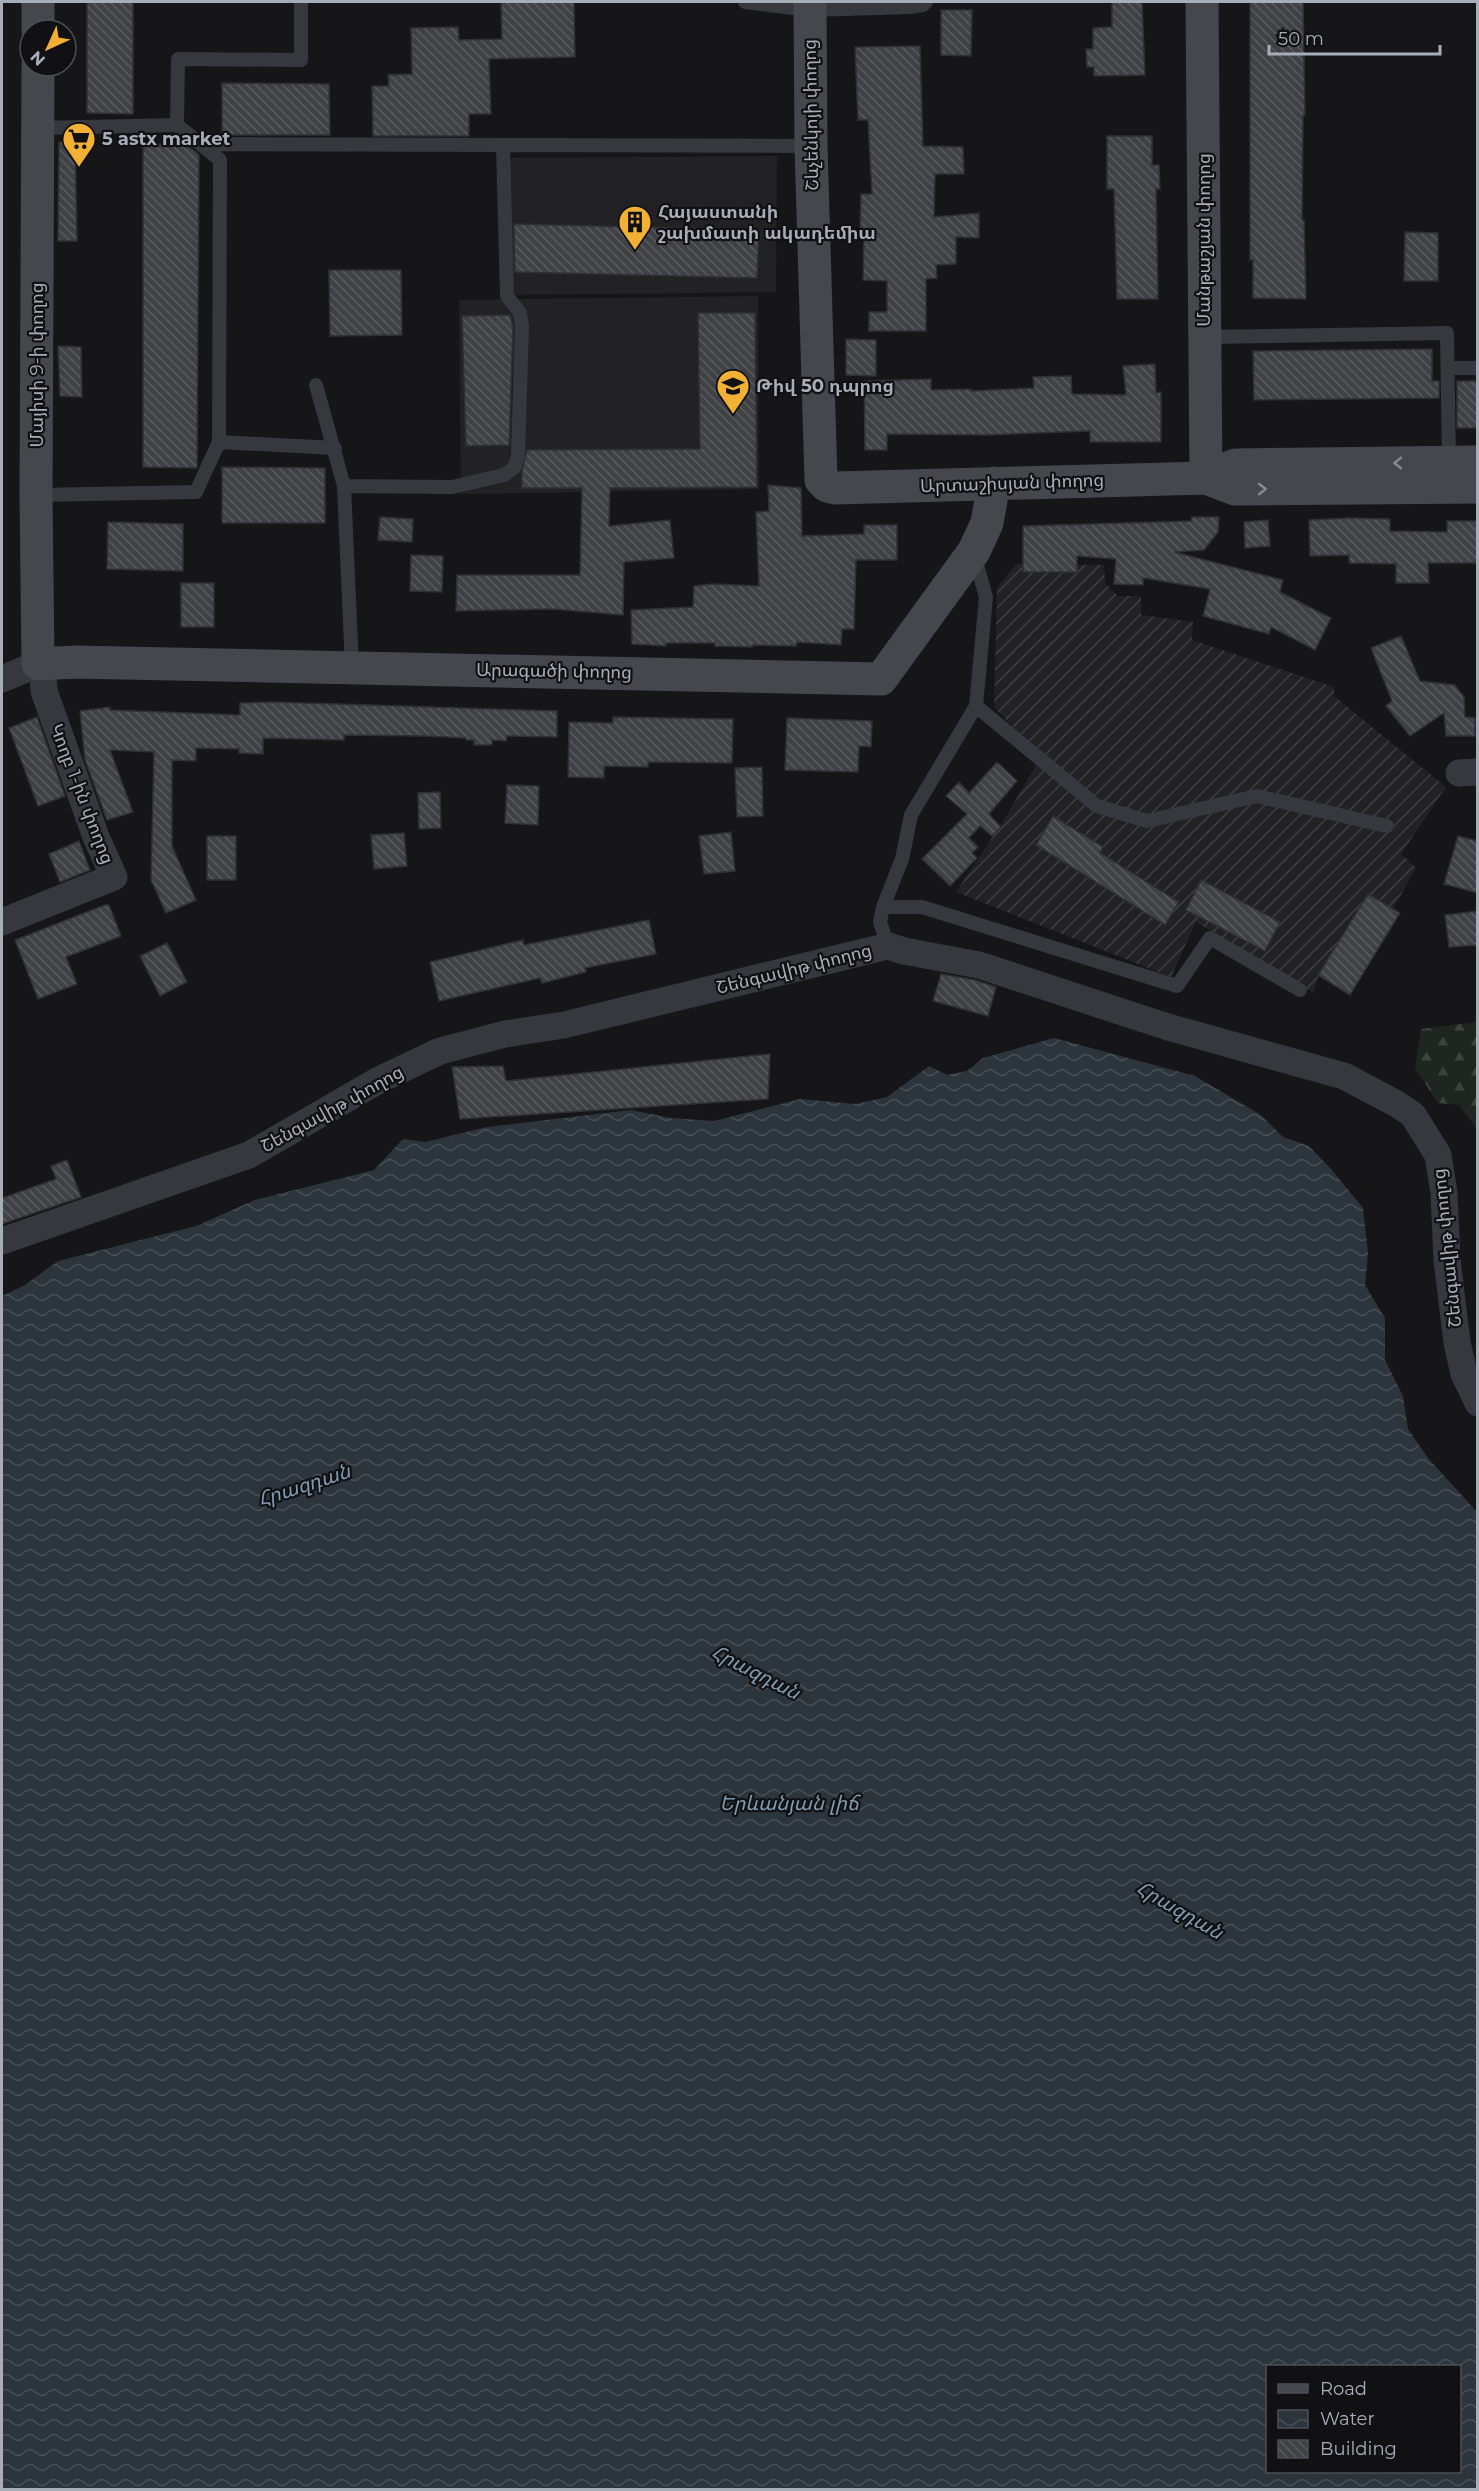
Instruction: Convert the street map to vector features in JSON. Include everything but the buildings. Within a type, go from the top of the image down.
[{"type":"street","points":[[38,2],[38,18]]},
{"type":"street","name":"Մանթաշյան փողոց","points":[[1202,2],[1206,478]]},
{"type":"street","name":"Շևչենկոյի փողոց","points":[[810,6],[811,146],[821,480]]},
{"type":"street","name":"Մայիսի 9-ի փողոց","points":[[38,78],[36,495],[38,664]]},
{"type":"street","name":"Արտաշիսյան փողոց","points":[[1206,478],[1235,465],[1463,462]]},
{"type":"street","name":"Արտաշիսյան փողոց","points":[[821,480],[827,486],[835,488],[1206,478],[1236,489],[1478,487]]},
{"type":"street","name":"Արագածի փողոց","points":[[2,679],[38,664],[76,662],[881,679],[974,551],[987,523],[994,483]]},
{"type":"street","name":"Կողբ 1-ին փողոց","points":[[2,922],[114,878],[88,815],[44,691],[43,676],[38,664]]},
{"type":"street","name":"Շենգավիթ փողոց","points":[[2,1241],[249,1155],[379,1080],[440,1051],[505,1034],[564,1025],[888,945],[904,951],[979,965],[1168,1027],[1344,1076],[1413,1115],[1438,1155],[1444,1193],[1447,1260],[1457,1342],[1464,1374],[1478,1402]]},
{"type":"lane","points":[[177,125],[178,59],[301,60],[301,2]]},
{"type":"lane","points":[[745,2],[910,8],[926,2]]},
{"type":"lane","points":[[36,495],[196,492],[219,442],[220,160],[177,125],[38,128]]},
{"type":"lane","points":[[200,144],[811,146]]},
{"type":"lane","points":[[344,486],[452,487],[504,475],[514,468],[518,457],[522,326],[520,313],[507,296],[503,145]]},
{"type":"lane","points":[[1205,337],[1447,333],[1449,368],[1463,462]]},
{"type":"lane","points":[[1449,368],[1478,368]]},
{"type":"lane","points":[[316,386],[344,486],[352,667]]},
{"type":"lane","points":[[219,442],[335,448]]},
{"type":"lane","points":[[888,945],[880,922],[883,907],[902,859],[911,815],[976,706],[986,597],[974,551]]},
{"type":"lane","points":[[976,706],[1097,806],[1147,821],[1257,796],[1387,826]]},
{"type":"lane","points":[[883,907],[922,907],[1177,986],[1210,938],[1300,990]]},
{"type":"shaded area","points":[[777,156],[776,292],[510,295],[508,158]]},
{"type":"shaded area","points":[[758,296],[759,489],[461,494],[459,300]]},
{"type":"shaded area","points":[[1016,564],[1104,565],[1105,583],[1118,596],[1141,596],[1141,615],[1193,622],[1192,640],[1334,687],[1334,696],[1446,787],[1401,854],[1416,868],[1393,909],[1368,894],[1319,975],[1313,993],[1196,922],[1171,977],[956,892],[1005,818],[1041,757],[994,707],[997,588]]},
{"type":"green space","points":[[1478,1022],[1477,1129],[1459,1105],[1438,1103],[1415,1068],[1421,1029]]},
{"type":"water","name":"Երևանյան լիճ","points":[[1054,1038],[1195,1076],[1261,1115],[1283,1137],[1309,1146],[1363,1208],[1368,1253],[1365,1285],[1385,1318],[1385,1360],[1403,1396],[1408,1429],[1428,1458],[1477,1512],[1477,2489],[2,2489],[2,1296],[25,1285],[58,1261],[196,1226],[255,1200],[374,1170],[403,1139],[425,1142],[487,1127],[631,1110],[671,1118],[714,1121],[800,1099],[856,1104],[887,1097],[929,1066],[947,1075],[967,1071],[983,1058]]},
{"type":"place","name":"5 astx market","points":[[79,168]]},
{"type":"place","name":"Հայաստանի շախմատի ակադեմիա","points":[[635,251]]},
{"type":"place","name":"Թիվ 50 դպրոց","points":[[733,415]]},
{"type":"water label","name":"Հրազդան","points":[[304,1485]]},
{"type":"water label","name":"Հրազդան","points":[[756,1672]]},
{"type":"water label","name":"Հրազդան","points":[[1180,1910]]}]
